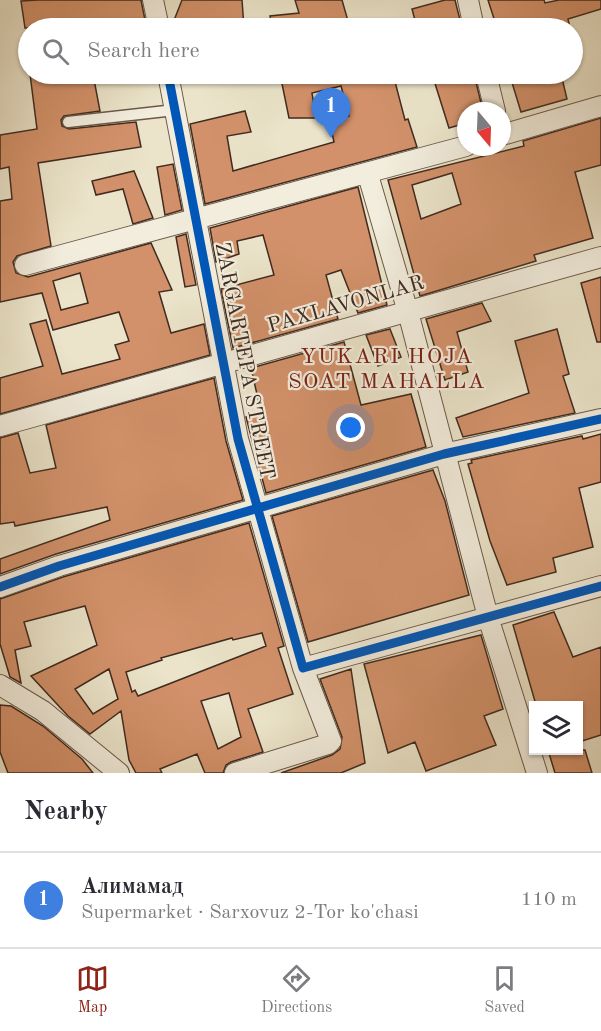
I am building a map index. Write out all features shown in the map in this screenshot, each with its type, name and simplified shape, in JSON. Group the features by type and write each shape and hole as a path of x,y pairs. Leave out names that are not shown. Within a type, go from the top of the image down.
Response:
{"street":[{"path":"153,0 157,18"},
{"path":"468,0 472,18"},
{"name":"ZARGARTEPA STREET","path":"170,84 238,439 303,668 332,741 235,773"},
{"path":"488,84 493,102"},
{"path":"511,132 601,106"},
{"path":"25,265 197,217 368,175 457,149"},
{"path":"368,175 408,312 488,617 537,773"},
{"name":"PAXLAVONLAR","path":"0,426 225,365 601,257"},
{"path":"0,587 59,566 444,454 601,419"},
{"path":"303,668 601,586"},
{"path":"0,685 43,711 116,771"}],"lane":[{"path":"68,122 175,110"}],"building":[{"path":"141,0 145,18 24,18 21,1"},
{"path":"182,0 242,0 243,18 175,18"},
{"path":"295,0 342,0 347,18 270,18 270,16 299,13"},
{"path":"445,0 455,0 460,18 414,18 412,9"},
{"path":"488,0 544,0 545,3 559,0 601,0 601,9 571,18 494,18"},
{"path":"31,84 95,84 100,111 64,116 61,120 62,126 69,129 136,122 141,147 38,163 51,246 17,256 13,262 16,273 28,277 151,243 172,290 159,292 171,333 204,324 210,355 0,414 0,378 43,366 30,324 46,320 62,374 120,359 115,345 129,341 119,312 53,330 42,293 0,302 0,201 12,199 9,167 0,169 0,135 37,129","holes":["80,273 88,303 61,310 53,281"]},
{"path":"282,84 396,84 405,120 408,119 417,147 205,204 190,124 245,111 251,132 227,136 233,171 334,142 330,123 349,116 341,86 312,93 316,118 289,118"},
{"path":"435,84 476,84 481,102 457,102 457,126 449,128"},
{"path":"512,84 563,84 567,99 521,112"},
{"path":"601,118 601,165 575,172 593,238 534,255 536,261 420,296 388,180 484,156 511,156 511,149 524,146 523,141","holes":["452,173 461,204 421,219 412,185"]},
{"path":"173,164 182,210 165,215 157,167"},
{"path":"134,171 153,218 133,224 123,189 96,195 92,181"},
{"path":"358,187 387,305 358,313 341,270 326,275 338,319 233,348 221,289 274,275 263,235 237,241 239,254 216,262 210,228"},
{"path":"186,234 196,285 185,287 176,237"},
{"path":"601,277 601,342 597,342 581,283"},
{"path":"482,303 491,321 457,332 468,372 445,380 426,319"},
{"path":"390,329 401,357 378,366 366,335"},
{"path":"557,329 569,374 563,376 575,413 463,437 456,418 529,393 515,341"},
{"path":"344,342 361,405 411,394 426,447 266,493 246,417 261,412 251,368"},
{"path":"214,378 226,441 243,500 56,554 0,574 0,559 110,520 107,507 15,526 14,522 0,524 0,438 18,433 30,473 56,468 46,425"},
{"path":"601,434 601,482 579,488 593,547 553,558 556,572 507,585 490,541 468,464 472,463 471,460"},
{"path":"433,470 445,501 469,595 308,642 272,516"},
{"path":"249,523 284,646 278,648 293,694 248,709 263,752 231,762 226,765 223,773 205,773 197,754 160,769 162,773 136,773 129,760 121,711 90,734 68,716 31,676 97,645 85,606 24,622 31,646 15,650 21,683 10,677 0,644 0,599 63,577","holes":["262,633 266,646 138,696 135,690 132,692 126,672 162,660 161,658 232,638 233,640","109,669 118,699 93,714 75,689","229,693 241,737 218,749 201,701"]},
{"path":"554,612 573,657 601,647 601,735 583,741 583,701 535,701 513,625"},
{"path":"481,635 503,709 484,716 496,745 426,771 415,742 388,753 364,664"},
{"path":"351,669 365,763 341,773 281,773 332,755 340,749 342,737 320,679"},
{"path":"0,705 11,706 43,726 82,759 93,773 8,773 0,752"},
{"path":"583,750 585,750 592,773 555,773 550,755 583,755"}],"cycle path":[{"path":"170,84 238,439 303,668 601,586"},
{"path":"0,587 59,566 444,454 601,419"}],"place":[{"name":"Алимамад","path":"331,138"}],"district":[{"name":"YUKARI HOJA SOAT MAHALLA","path":"387,370"}]}
